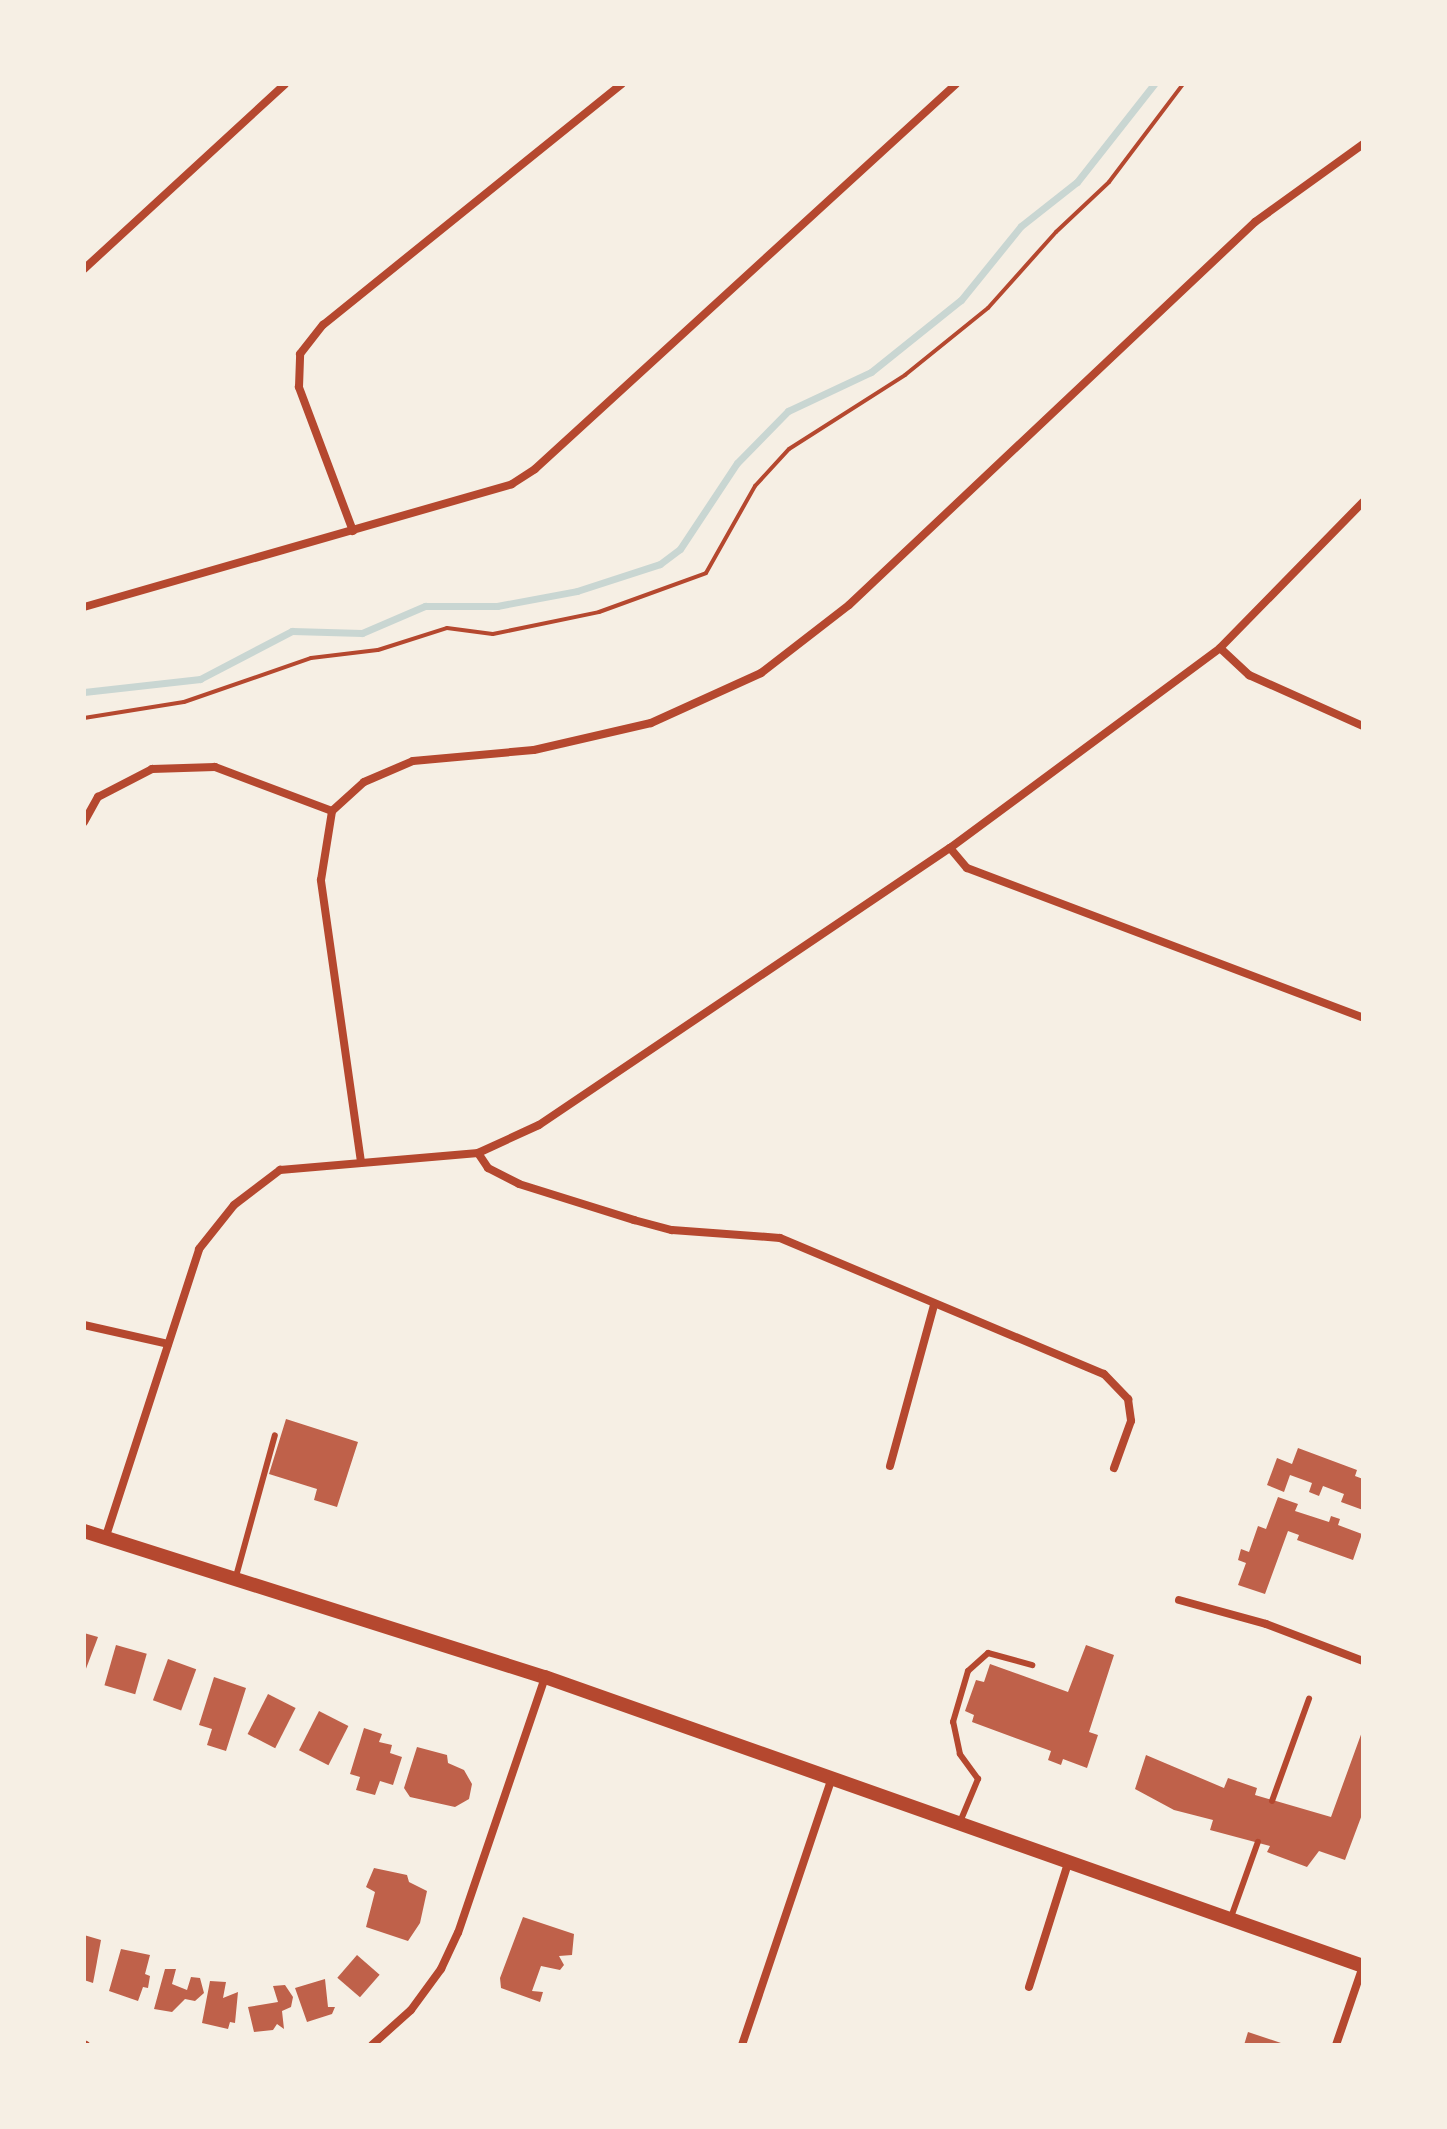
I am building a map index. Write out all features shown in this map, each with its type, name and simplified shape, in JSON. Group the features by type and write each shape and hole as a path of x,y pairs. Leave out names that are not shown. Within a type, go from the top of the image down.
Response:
{"street":[{"path":"84,269 285,84"},
{"path":"353,531 299,387 300,354 323,325 622,84"},
{"path":"84,607 512,484 535,469 956,84"},
{"path":"361,1162 321,880 332,811 364,782 413,761 534,750 651,723 761,673 849,605 1255,222 1363,144"},
{"path":"105,1539 199,1249 234,1205 280,1170 478,1153 539,1125 950,848 1220,648 1363,502"},
{"path":"1220,648 1249,675 1363,726"},
{"path":"84,822 98,797 152,769 215,767 332,811"},
{"path":"950,848 967,868 1363,1018"},
{"path":"478,1153 488,1168 519,1184 672,1230 780,1238 1104,1374 1128,1399 1131,1421 1114,1468"},
{"path":"890,1466 934,1305"},
{"path":"84,1325 168,1344"},
{"path":"84,1531 545,1677 1363,1966 1336,2045"},
{"path":"1179,1600 1266,1624 1363,1661"},
{"path":"372,2045 411,2010 458,1933 545,1677"},
{"path":"742,2045 831,1780"},
{"path":"1029,1987 1068,1863"}],"lane":[{"path":"235,1580 275,1435"},
{"path":"958,1825 978,1779 960,1754 953,1722 968,1671 988,1653 1032,1665"},
{"path":"1272,1801 1309,1699"},
{"path":"1230,1920 1258,1842"}],"path":[{"path":"84,718 184,702 311,658 378,650 447,628 493,634 599,612 706,573 755,486 781,458 905,375 988,308 1056,232 1109,182 1183,84"}],"building":[{"path":"286,1419 358,1442 337,1507 314,1500 317,1489 269,1474"},
{"path":"1298,1448 1357,1470 1355,1476 1363,1479 1363,1510 1341,1502 1344,1494 1323,1486 1319,1496 1309,1492 1312,1483 1290,1475 1284,1492 1267,1485 1277,1458 1292,1464"},
{"path":"1278,1497 1298,1504 1295,1511 1329,1522 1331,1516 1340,1519 1338,1525 1362,1534 1353,1560 1297,1540 1299,1535 1288,1531 1265,1594 1238,1585 1246,1563 1238,1560 1241,1549 1249,1552 1258,1526 1266,1529"},
{"path":"84,1633 98,1637 84,1674"},
{"path":"116,1645 147,1654 135,1694 104,1685"},
{"path":"1086,1645 1114,1655 1089,1732 1098,1735 1087,1768 1063,1759 1061,1765 1048,1760 1051,1751 972,1722 974,1715 965,1711 976,1680 984,1682 990,1664 1068,1692"},
{"path":"168,1659 196,1669 181,1711 153,1700"},
{"path":"214,1677 246,1688 226,1751 207,1745 212,1729 199,1725"},
{"path":"268,1694 296,1708 275,1748 248,1734"},
{"path":"319,1711 348,1726 328,1765 299,1750"},
{"path":"364,1728 382,1734 379,1742 392,1745 390,1753 402,1757 393,1785 380,1781 375,1795 356,1790 360,1777 350,1774"},
{"path":"1363,1729 1363,1812 1345,1860 1319,1851 1307,1867 1267,1852 1270,1846 1210,1830 1213,1820 1174,1810 1135,1789 1146,1755 1224,1788 1228,1778 1257,1788 1255,1795 1331,1817"},
{"path":"417,1747 447,1755 448,1763 464,1770 472,1784 469,1799 455,1807 410,1797 404,1788"},
{"path":"374,1868 407,1875 409,1882 427,1891 420,1923 408,1941 366,1927 375,1892 366,1887"},
{"path":"523,1917 574,1934 572,1955 559,1956 564,1965 560,1970 541,1966 532,1991 543,1992 540,2002 501,1988 500,1978"},
{"path":"84,1935 101,1940 93,1983 84,1980"},
{"path":"121,1949 150,1955 145,1974 150,1976 148,1988 143,1987 138,2001 109,1991"},
{"path":"357,1955 380,1975 360,1997 337,1978"},
{"path":"165,1969 176,1969 172,1984 187,1990 191,1977 200,1978 204,1993 195,2001 185,1999 172,2012 154,2009"},
{"path":"325,1979 328,2007 335,2007 332,2014 307,2022 295,1988"},
{"path":"210,1981 226,1982 223,1998 238,1992 235,2023 230,2022 228,2029 202,2023"},
{"path":"285,1985 293,1997 291,2007 282,2011 284,2029 277,2024 273,2030 254,2032 248,2007 278,2002 273,1986"},
{"path":"1248,2032 1281,2043 1281,2045 1244,2045"}],"waterway":[{"path":"84,692 200,679 292,631 362,633 425,606 497,606 577,591 660,564 680,549 737,463 788,411 871,372 961,300 1021,226 1077,182 1154,84"}]}
